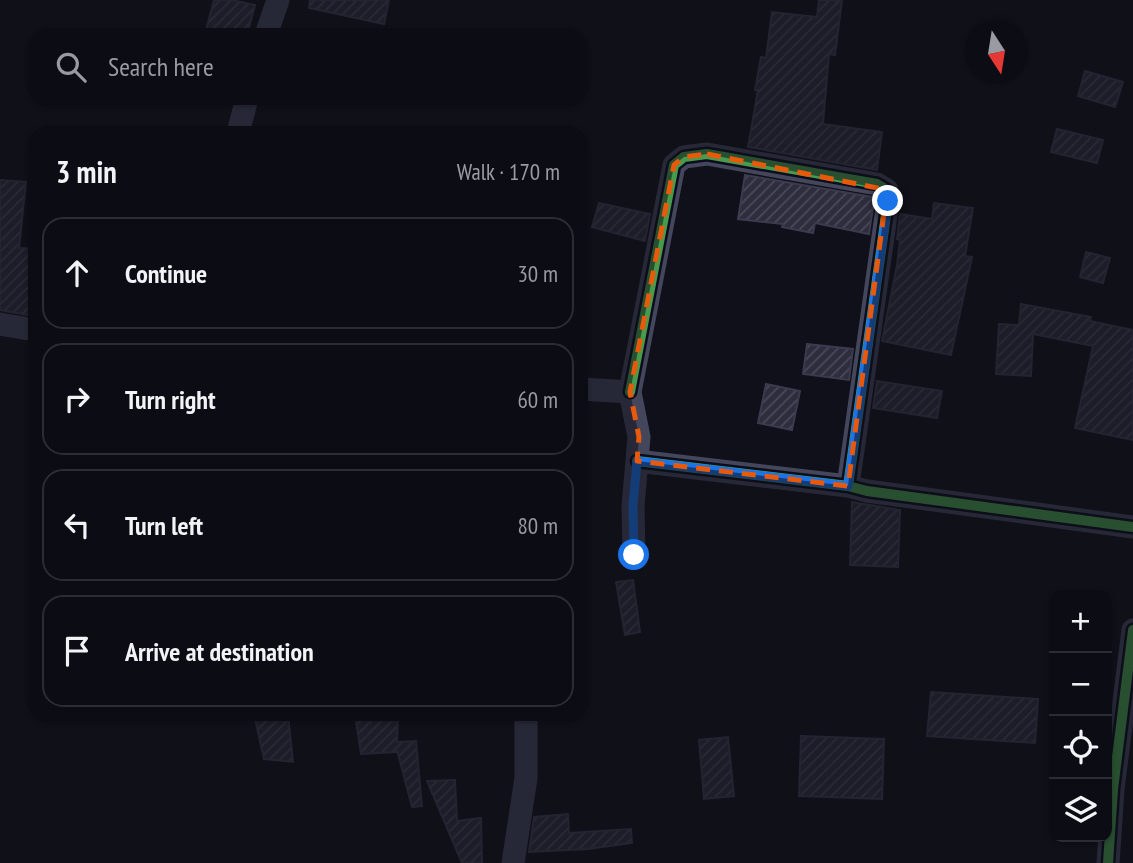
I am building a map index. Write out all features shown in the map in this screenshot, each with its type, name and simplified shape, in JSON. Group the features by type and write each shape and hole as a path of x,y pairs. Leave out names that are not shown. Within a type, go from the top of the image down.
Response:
{"street":[{"path":"269,28 278,0"},
{"path":"240,126 245,105"},
{"path":"634,555 633,506 639,437 630,392 674,165 684,156 707,154 877,184 887,190 888,201 848,486"},
{"path":"0,324 28,329"},
{"path":"588,389 630,392"},
{"path":"637,461 848,486 867,491 1133,527"},
{"path":"1108,863 1113,789 1133,630"},
{"path":"513,863 526,778 526,721"}],"highlighted area":[{"path":"707,154 887,190 848,486 637,461 639,437 630,392 674,165 684,157"}],"building":[{"path":"214,0 232,0 255,5 249,28 207,28"},
{"path":"310,0 389,0 384,24 309,8"},
{"path":"819,0 842,0 835,55 829,54 823,124 882,132 877,170 748,147 758,90 755,90 761,57 766,58 772,12 817,17"},
{"path":"1085,71 1123,82 1115,107 1078,96"},
{"path":"1057,129 1103,140 1097,163 1051,152"},
{"path":"745,175 872,197 874,201 869,234 815,223 813,233 782,227 783,224 738,219"},
{"path":"0,180 26,182 19,248 28,249 28,315 0,310"},
{"path":"599,203 650,214 645,241 592,227"},
{"path":"934,203 973,208 965,256 972,257 951,355 882,341 897,265 900,214 932,219"},
{"path":"1086,252 1110,258 1103,283 1080,277"},
{"path":"1021,304 1091,317 1090,321 1133,330 1133,440 1075,428 1093,346 1033,334 1031,376 996,374 999,324 1019,325"},
{"path":"807,344 853,349 849,380 803,374"},
{"path":"877,381 942,391 937,418 873,408"},
{"path":"766,384 800,391 792,430 758,423"},
{"path":"852,502 900,510 898,567 850,565"},
{"path":"633,580 640,632 625,635 616,582"},
{"path":"931,692 1038,699 1035,743 927,736"},
{"path":"256,721 289,721 293,762 264,759"},
{"path":"356,721 398,721 397,742 416,741 422,806 412,807 397,750 361,754"},
{"path":"801,736 884,739 882,799 799,796"},
{"path":"728,737 734,796 704,799 699,740"},
{"path":"455,780 457,821 481,818 482,863 462,863 427,781"},
{"path":"568,814 569,833 631,829 632,843 588,849 529,852 534,817"}],"cycle path":[{"path":"630,392 674,165 684,157 707,154 877,184 887,190 888,201 848,486"},
{"path":"637,461 848,486 867,491 1133,527"},
{"path":"1108,863 1113,789 1133,630"}],"route":[{"path":"634,555 633,506 637,461 848,486 888,201"}]}
